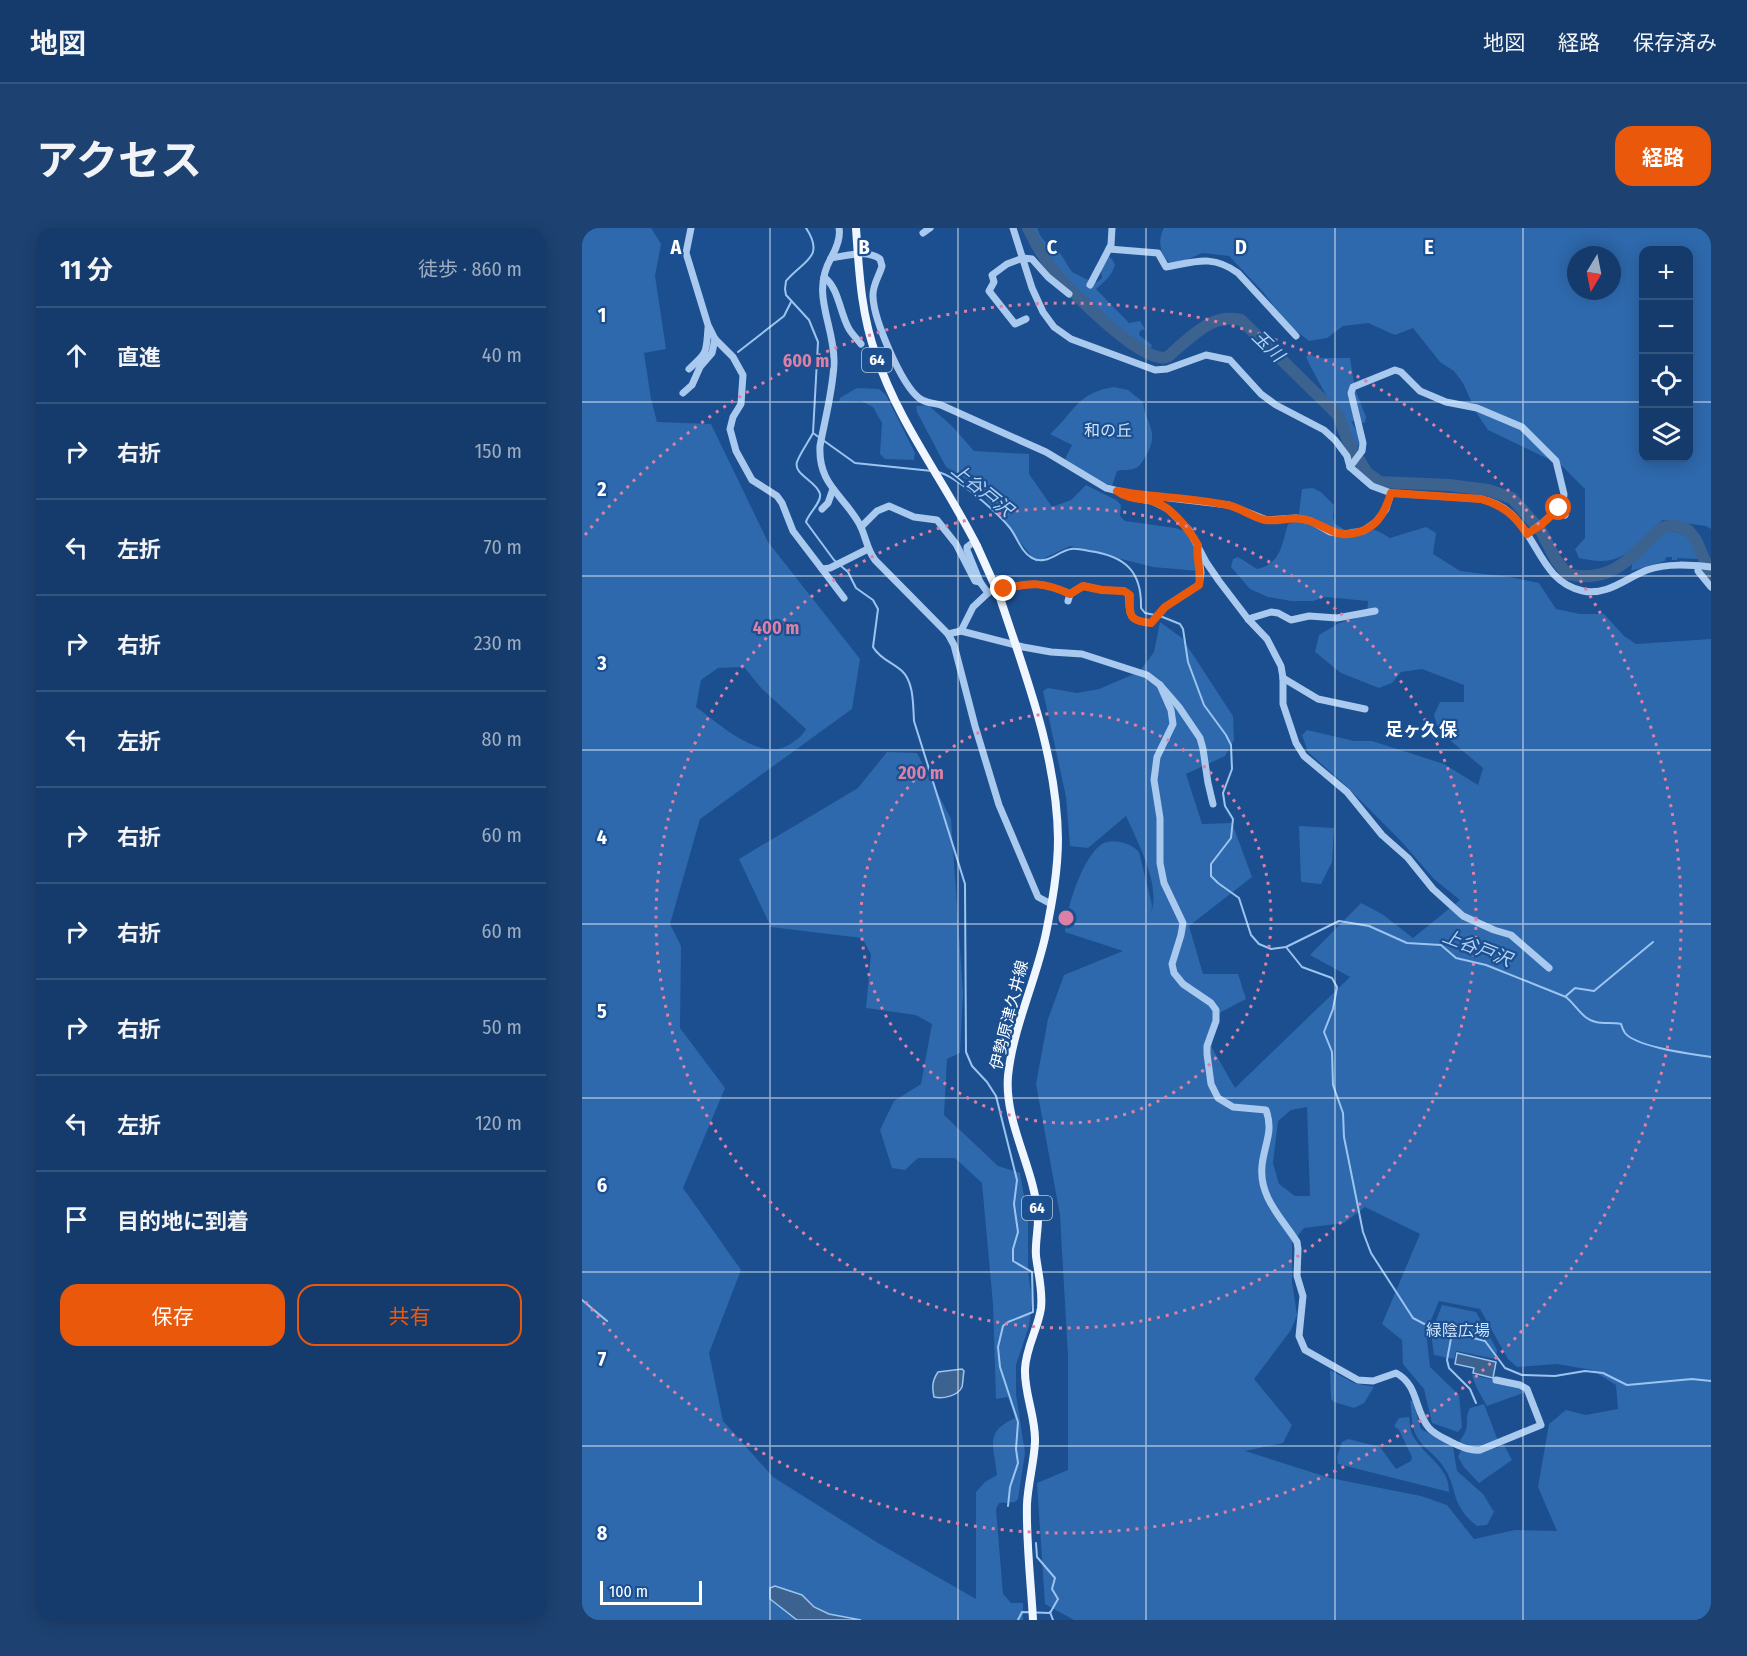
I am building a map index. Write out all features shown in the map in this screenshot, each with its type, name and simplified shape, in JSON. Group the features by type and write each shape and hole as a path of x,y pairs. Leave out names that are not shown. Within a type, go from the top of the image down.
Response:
{"main road":[{"name":"64","path":"856,228 862,298 875,353 890,391 975,541 1001,592"},
{"name":"伊勢原津久井線","path":"1001,592 1044,737 1053,777 1058,840 1045,936 1008,1075 1010,1107 1035,1190 1038,1218 1036,1252 1042,1299 1037,1325 1028,1348 1024,1372 1033,1414 1035,1441 1027,1517 1034,1620"}],"street":[{"path":"691,228 686,253 708,326 715,339 733,357 743,375 741,404 733,417 730,429 739,458 752,480 777,496 793,531 844,598"},
{"path":"839,228 836,249 826,268 822,297 834,351 834,366 819,460 822,472 851,510 875,560 948,634 954,645 999,805 1038,897 1051,904"},
{"path":"1013,228 1032,288 1043,312 1054,327 1071,339 1155,370 1167,369 1206,355 1230,360 1261,394 1276,405 1324,430 1335,440 1351,464 1372,486 1391,493 1481,499 1508,510 1519,522 1551,573 1562,583 1582,591 1601,592 1647,570 1659,567 1711,567"},
{"path":"1090,285 1109,249 1112,228"},
{"path":"1109,249 1158,253 1166,267 1207,260 1228,266 1238,273 1296,336"},
{"path":"831,258 858,254 873,255 881,261 881,270 873,286 874,305 882,334 894,360 912,392 918,398 941,405 1046,452 1098,484 1117,491 1229,505 1267,520 1296,518 1311,521 1330,532 1346,534 1363,531 1377,522 1386,509 1391,493"},
{"path":"1026,319 1015,324 989,291 994,282 993,276 1007,264 1023,258 1032,259 1047,277 1069,294"},
{"path":"824,277 829,281 848,327 861,344"},
{"path":"688,369 707,350 708,326"},
{"path":"683,393 692,385 700,367 712,353 715,339"},
{"path":"1351,464 1362,452 1363,443 1351,393 1353,387 1392,370 1399,370 1420,391 1446,402 1477,408 1522,427 1556,461 1564,494 1563,503 1527,534"},
{"path":"822,509 828,503 833,489"},
{"path":"1117,491 1126,497 1152,501 1168,509 1189,530 1206,562 1248,619 1267,639 1283,678 1283,704 1296,743 1304,756 1347,792 1382,835 1408,858 1433,889 1463,916 1511,935 1549,968"},
{"path":"861,527 877,511 889,506 914,518 937,520 956,544 975,581 980,582"},
{"path":"1559,508 1565,515"},
{"path":"961,631 973,608 988,592 980,582 967,550 967,547 975,541"},
{"path":"1001,592 1030,583 1057,588 1069,598 1083,586 1124,591 1130,595 1129,608 1133,619 1137,622 1151,623 1165,607 1199,585 1202,573 1198,545"},
{"path":"822,569 830,568 868,549"},
{"path":"1699,566 1698,571 1711,587"},
{"path":"1248,619 1271,612 1292,620 1319,615 1337,618 1375,611"},
{"path":"948,634 961,631 1051,652 1073,652 1147,675 1160,685 1179,706 1200,738 1213,804"},
{"path":"1283,678 1318,699 1365,709"},
{"path":"1160,685 1171,710 1173,724 1157,758 1154,780 1160,818 1160,862 1164,883 1183,923 1172,964 1174,973 1183,984 1211,1003 1216,1010 1216,1021 1207,1046 1207,1054 1211,1084 1218,1098 1233,1107 1266,1110 1270,1122 1262,1164 1262,1182 1270,1206 1292,1235 1298,1249 1297,1276 1303,1296 1299,1336 1305,1350 1358,1380 1373,1381 1396,1372 1403,1376 1414,1391 1427,1426 1456,1444 1474,1450 1480,1450 1541,1425 1527,1389 1520,1385 1496,1380"}],"green space":[{"path":"582,228 651,228 661,244 655,276 666,349 644,353 657,422 711,424 768,542 860,659 852,709 700,819 670,924 681,946 680,1028 725,1088 683,1188 741,1270 709,1353 723,1421 773,1477 878,1543 976,1599 976,1492 985,1482 997,1475 993,1441 999,1429 1015,1418 1008,1397 996,1399 993,1304 982,1183 955,1158 918,1158 905,1170 892,1168 880,1130 894,1101 921,1084 932,1024 916,1015 866,1008 871,954 862,938 771,927 739,859 858,788 887,752 917,753 951,819 963,993 960,1053 947,1059 944,1115 998,1166 1020,1173 1028,1219 1028,1271 1032,1301 1029,1326 1016,1365 1016,1394 1025,1453 1018,1499 1015,1502 999,1503 996,1509 1003,1594 1011,1603 1023,1603 1023,1620 582,1620","holes":["744,667 762,689 806,729 792,743 780,748 768,749 755,746 729,732 696,707 701,680 718,668"]},
{"path":"1031,228 1037,228 1041,237 1051,248 1060,253 1072,272 1086,279 1097,282 1102,278 1101,271 1108,256 1112,259 1115,265 1112,273 1096,289 1129,323 1140,321 1145,329 1140,331 1139,335 1152,345 1150,350 1116,329 1083,295 1074,296 1054,274 1050,256"},
{"path":"1164,228 1711,228 1711,529 1706,526 1663,520 1635,547 1618,558 1595,561 1579,558 1575,549 1585,538 1585,489 1561,465 1488,430 1476,412 1463,383 1454,371 1440,362 1413,328 1395,335 1368,323 1343,326 1327,338 1309,341 1289,325 1263,292 1229,256 1202,253 1171,264 1164,256 1161,238"},
{"path":"1309,354 1318,358 1350,358 1355,389 1366,417 1365,423 1351,421 1360,437 1361,443 1356,447 1351,444 1311,368 1306,357"},
{"name":"和の丘","path":"1114,387 1128,390 1143,402 1152,441 1140,465 1134,469 1117,471 1112,486 1092,478 1064,461 1072,445 1050,434 1077,404 1091,394"},
{"path":"857,388 879,389 886,395 915,453 914,460 885,459 880,454 882,423 873,407 861,401 839,402 840,398"},
{"path":"928,405 952,426 974,451 1029,454 1029,474 1052,507 1071,500 1086,485 1116,500 1121,505 1120,516 1125,521 1175,528 1197,535 1207,559 1198,571 1153,567 1070,546 1036,562 974,484 946,467 917,412 916,406"},
{"path":"1313,488 1321,492 1334,505 1335,524 1345,530 1368,528 1390,538 1426,527 1436,533 1433,554 1460,571 1539,583 1556,609 1580,614 1604,614 1624,636 1636,644 1711,639 1711,1620 1074,1620 1045,1604 1037,1483 1068,1470 1068,1356 1060,1215 1036,1084 1048,1019 1064,975 1123,951 1065,932 1076,884 1088,860 1104,843 1113,841 1131,845 1139,852 1152,905 1151,913 1153,902 1153,890 1147,864 1126,816 1088,848 1070,846 1066,797 1043,691 1048,688 1077,693 1099,689 1139,672 1154,652 1160,622 1182,638 1233,716 1234,740 1225,756 1186,774 1202,824 1232,823 1252,877 1189,926 1203,974 1238,974 1246,999 1221,1012 1212,1022 1212,1048 1235,1088 1350,977 1310,955 1361,903 1382,914 1413,938 1460,900 1434,879 1401,841 1308,752 1302,735 1307,730 1354,741 1372,741 1444,764 1478,785 1483,768 1439,731 1434,715 1440,702 1464,702 1464,685 1422,669 1401,672 1392,683 1379,688 1341,673 1315,652 1319,635 1339,623 1367,615 1368,601 1325,597 1313,601 1291,601 1268,597 1250,589 1231,567 1233,559 1238,557 1257,569 1271,563 1276,558 1288,524 1298,521 1302,489","holes":["1307,1107 1310,1196 1295,1196 1279,1184 1273,1163 1278,1121 1291,1110","1365,1207 1420,1234 1382,1324 1402,1340 1403,1364 1424,1389 1432,1423 1458,1432 1462,1427 1459,1395 1430,1367 1426,1332 1439,1301 1480,1309 1508,1359 1517,1367 1557,1364 1592,1370 1616,1385 1618,1409 1586,1415 1566,1410 1549,1424 1538,1487 1557,1531 1515,1530 1474,1539 1447,1505 1421,1496 1330,1478 1245,1451 1283,1443 1292,1425 1254,1379 1291,1330 1297,1315 1292,1282 1292,1243 1304,1228 1344,1223"]},
{"path":"1665,530 1691,536 1699,559 1677,558 1677,560 1672,560 1672,557 1666,557 1665,561 1631,571 1633,561"},
{"path":"1299,826 1334,828 1332,862 1321,884 1301,882"},
{"name":"緑陰広場","path":"1442,1305 1476,1312 1497,1350 1496,1359 1456,1351 1454,1359 1434,1355 1431,1334"},
{"path":"1330,1370 1354,1383 1374,1387 1364,1403 1354,1408 1334,1402 1331,1399"},
{"path":"1472,1375 1517,1385 1526,1392 1487,1406"},
{"path":"1410,1401 1413,1401 1421,1429 1453,1447 1457,1471 1483,1494 1494,1512 1487,1525 1477,1526 1462,1511 1448,1474 1415,1433"},
{"path":"1484,1404 1498,1441 1480,1448 1461,1444 1460,1440 1466,1431 1470,1408"},
{"path":"1409,1417 1413,1436 1441,1469 1448,1483 1449,1492 1338,1464 1337,1457 1342,1442 1348,1439 1380,1447 1396,1469 1411,1461 1412,1457 1399,1430 1394,1426 1399,1418"},
{"path":"1504,1445 1512,1460 1479,1483 1458,1457 1461,1450 1483,1451"}],"shaded area":[{"path":"1457,1353 1496,1362 1493,1378 1473,1373 1474,1368 1455,1364"},
{"path":"962,1369 964,1371 962,1387 957,1393 942,1398 934,1397 933,1384 938,1372"},
{"path":"775,1586 802,1595 814,1607 829,1614 861,1620 797,1620 770,1599 770,1588"}],"waterway":[{"name":"上谷戸沢","path":"806,228 812,238 813,253 786,281 785,289 786,295 809,320 818,342 813,433 855,463 932,471"},
{"name":"玉川","path":"1028,228 1050,266 1062,281 1125,339 1156,357 1167,357 1209,324 1224,319 1241,320 1338,415 1348,441 1367,473 1380,482 1449,485 1488,490 1512,498 1541,531 1556,560 1567,574 1593,576 1614,569 1633,556 1659,530 1672,526 1688,530 1696,540 1711,575"},
{"path":"738,352 784,316 791,302"},
{"path":"813,433 797,462 798,471 815,485 820,494 819,501 806,522 834,560 848,572 856,588 873,600 878,609 873,647 902,671 909,681 914,721 965,884 966,1052 972,1066 996,1096 1017,1180 1014,1204 1018,1232 1013,1249 1013,1261 1032,1272 1033,1312 1003,1326 998,1347 1000,1367 1018,1422 1016,1449 1018,1463 1010,1487 1008,1506"},
{"name":"上谷戸沢","path":"938,472 965,487 996,513 1032,558 1042,560 1066,550 1075,549 1102,553 1122,562 1135,575 1141,595 1141,608 1145,613 1155,615"},
{"name":"上谷戸沢","path":"1160,616 1180,624 1183,629 1188,662 1204,705 1231,745 1232,769 1223,793 1225,806 1233,819 1231,838 1211,864 1211,876 1239,898 1251,935 1259,944 1271,949 1286,947 1339,921 1369,926 1407,943 1441,945 1456,958 1486,965 1566,997 1591,1021 1621,1024 1625,1033 1640,1042 1711,1057"},
{"path":"1566,996 1575,988 1594,991 1653,942"},
{"path":"1286,947 1302,967 1332,978 1337,987 1333,1009 1324,1032 1332,1052 1333,1085 1343,1113 1344,1137 1363,1232 1371,1253 1413,1318 1430,1327 1485,1341 1505,1368 1522,1375 1555,1376 1585,1371 1603,1373 1627,1385 1692,1379 1711,1381"},
{"path":"582,1300 607,1321"},
{"path":"1452,1333 1447,1360 1449,1368 1470,1389 1476,1403"},
{"path":"1018,1620 1022,1612 1050,1613 1058,1599 1052,1589 1055,1578 1037,1557 1036,1543"},
{"path":"1050,1612 1053,1620"}],"district":[{"name":"足ヶ久保","path":"1421,730"}],"route":[{"path":"1004,589 1030,583 1057,588 1070,594 1080,586 1124,591 1130,595 1129,608 1133,619 1137,622 1151,623 1165,607 1199,585 1202,573 1198,545 1189,530 1168,509 1152,501 1126,497 1117,491 1229,505 1260,519 1296,518 1311,521 1330,532 1346,534 1363,531 1377,522 1386,509 1391,493 1481,499 1491,502 1508,510 1527,534 1541,525 1559,508"}]}
